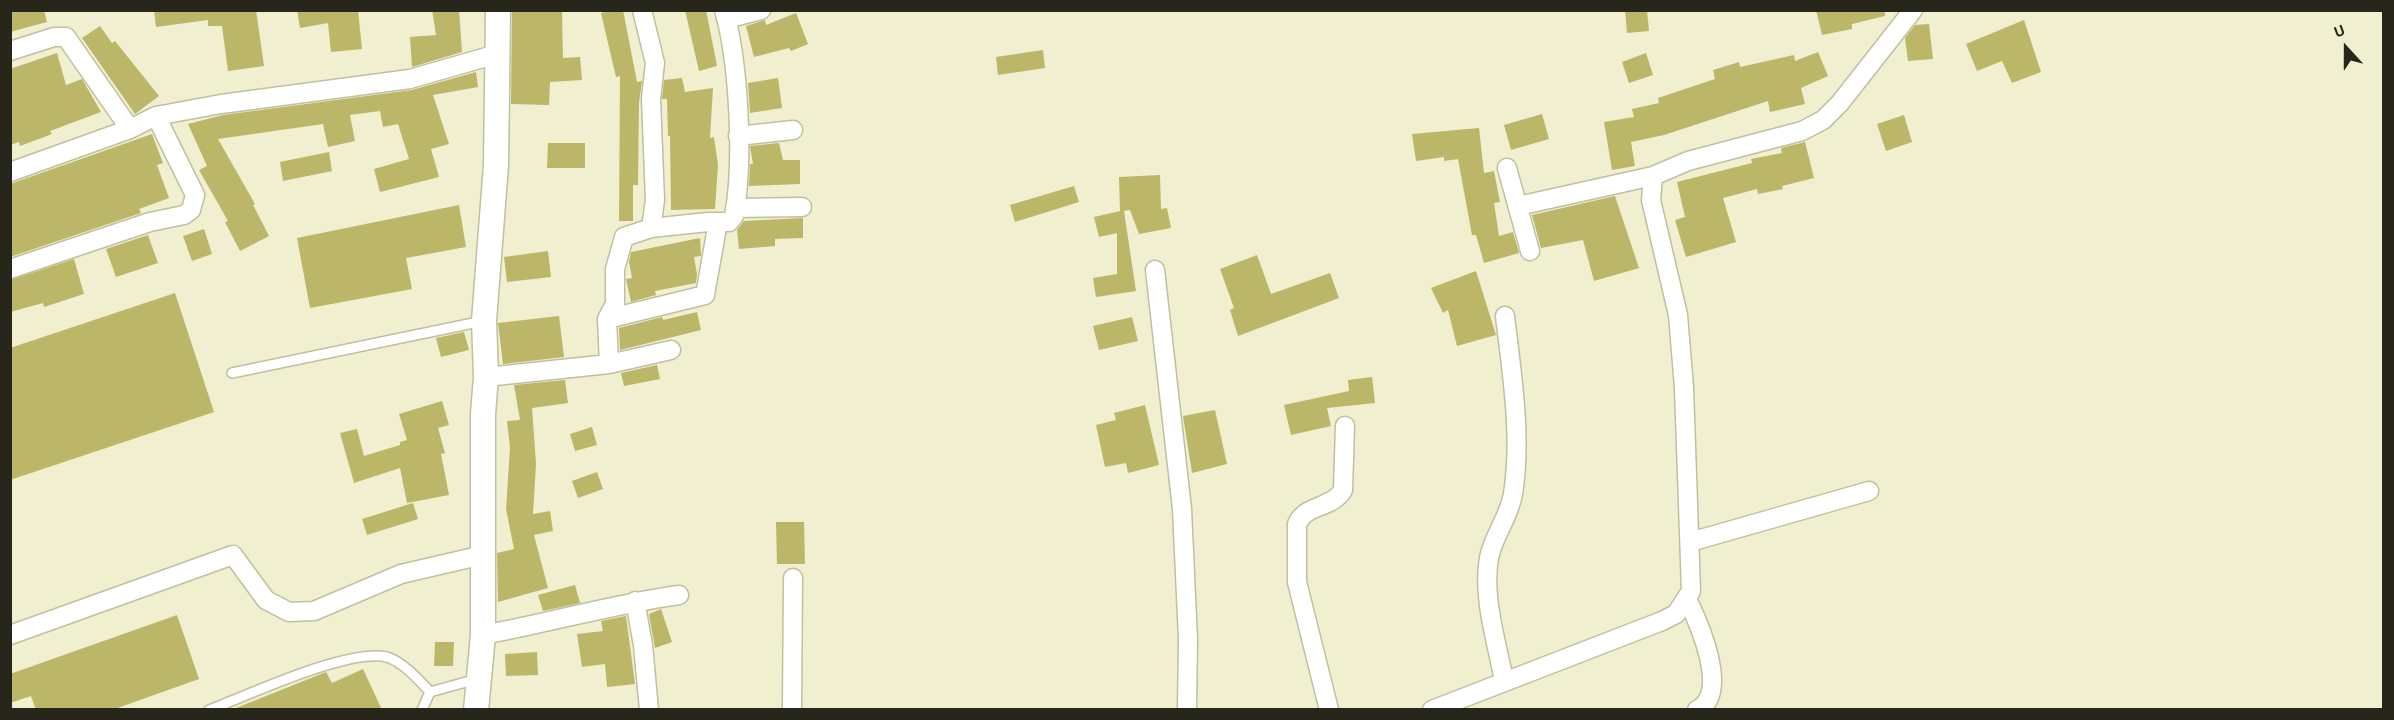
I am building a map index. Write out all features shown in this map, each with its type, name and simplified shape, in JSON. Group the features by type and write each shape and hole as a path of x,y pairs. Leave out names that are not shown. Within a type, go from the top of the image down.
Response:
{"street":[{"path":"476,710 483,635 483,414 486,377 484,321 496,165 498,10"},
{"path":"642,10 655,63 651,99 655,200 651,228"},
{"path":"609,364 607,319 615,304 615,269 624,237 651,228 729,222 735,208 738,136 735,66 725,15 761,10"},
{"path":"1518,206 1653,176 1688,161 1802,131 1823,120 1840,103 1913,10"},
{"path":"10,51 54,37 66,38 130,129"},
{"path":"10,172 130,129 156,116 193,108 410,79 497,54"},
{"path":"10,269 191,210 195,199 193,191 156,116"},
{"path":"738,136 793,130"},
{"path":"1507,168 1530,251"},
{"path":"1432,710 1662,621 1676,614 1691,591 1684,388 1678,315 1651,200 1653,176"},
{"path":"735,208 802,207"},
{"path":"607,319 705,295 718,222"},
{"path":"1155,270 1182,509 1188,639 1186,710"},
{"path":"1504,681 1489,602 1487,575 1489,556 1506,522 1513,496 1516,452 1505,316"},
{"path":"486,377 609,364 671,350"},
{"path":"1329,710 1297,582 1297,524 1300,516 1338,498 1343,490 1345,426"},
{"path":"1690,542 1869,490"},
{"path":"10,635 233,555 266,600 289,612 314,611 401,574 483,555"},
{"path":"792,710 790,657 793,578"},
{"path":"483,635 545,624 635,601 679,595"},
{"path":"1687,599 1702,628 1712,680 1710,696 1697,710"},
{"path":"635,601 643,645 649,710"}],"lane":[{"path":"232,373 484,321"},
{"path":"209,710 362,655 388,658 416,678 430,692"},
{"path":"430,692 480,678"},
{"path":"422,710 430,692"}],"building":[{"path":"10,10 44,10 47,22 10,32"},
{"path":"154,10 256,10 264,66 228,71 222,26 208,26 208,20 156,27"},
{"path":"297,10 358,10 362,49 331,52 328,23 300,28"},
{"path":"432,10 459,10 462,52 412,67 410,37 436,35"},
{"path":"512,10 562,10 563,58 580,57 582,80 550,82 549,105 511,104"},
{"path":"623,10 637,82 642,81 639,103 638,185 633,185 633,221 619,221 620,76 616,77 601,13"},
{"path":"685,10 706,10 717,66 699,71"},
{"path":"1625,10 1647,10 1649,31 1627,33"},
{"path":"1816,10 1885,10 1885,16 1852,24 1852,29 1822,35"},
{"path":"796,13 808,44 791,51 789,48 754,57 746,26 765,20 766,25"},
{"path":"2024,20 2041,72 2012,83 2002,61 1977,71 1966,44"},
{"path":"1929,24 1933,59 1908,61 1905,38 1915,25"},
{"path":"100,26 112,43 115,41 159,96 135,114 82,38"},
{"path":"1043,50 1045,68 998,75 996,57"},
{"path":"1818,52 1828,76 1801,88 1805,104 1770,112 1768,101 1664,135 1631,142 1635,166 1612,170 1604,122 1634,117 1632,109 1659,103 1658,98 1715,79 1713,70 1739,62 1740,67 1794,55 1795,61"},
{"path":"57,53 66,85 82,79 101,112 50,131 52,134 20,146 19,142 10,145 10,69"},
{"path":"1646,53 1653,75 1629,83 1622,62"},
{"path":"476,72 478,87 433,95 449,144 431,149 439,177 380,192 374,169 409,159 398,124 383,127 380,111 350,115 355,141 328,147 323,124 218,139 255,204 253,205 269,236 240,251 225,222 228,221 199,170 207,166 188,124 223,115 412,90"},
{"path":"682,78 685,92 713,88 710,138 714,137 718,165 715,209 671,210 667,99 662,99 664,80"},
{"path":"778,78 782,108 750,113 748,83"},
{"path":"1542,114 1549,139 1511,150 1504,125"},
{"path":"1904,115 1912,142 1886,151 1877,124"},
{"path":"1479,128 1484,173 1494,171 1500,202 1494,203 1499,236 1513,232 1519,253 1484,263 1476,235 1472,235 1458,159 1444,161 1444,157 1416,161 1412,134"},
{"path":"152,134 163,163 157,165 169,198 139,209 141,213 10,257 10,184"},
{"path":"1805,142 1814,178 1782,186 1783,189 1758,194 1757,189 1723,198 1736,242 1686,257 1675,220 1685,217 1677,182 1752,163 1751,159 1782,153 1781,148"},
{"path":"548,143 585,143 585,168 547,168"},
{"path":"779,143 783,160 800,160 800,184 749,186 750,164 753,164 750,146"},
{"path":"329,152 332,171 283,181 280,162"},
{"path":"1160,175 1161,209 1167,208 1171,228 1139,234 1130,210 1124,211 1136,291 1096,297 1093,278 1117,274 1117,233 1099,237 1094,217 1120,211 1119,177"},
{"path":"1074,186 1079,202 1015,222 1010,205"},
{"path":"1615,196 1639,268 1594,281 1583,240 1541,248 1532,215"},
{"path":"459,205 466,247 406,258 412,289 310,308 297,238"},
{"path":"803,218 803,238 775,239 775,246 739,249 737,230 744,221"},
{"path":"204,229 212,254 192,261 183,236"},
{"path":"148,235 158,263 116,277 106,249"},
{"path":"700,238 701,256 694,257 696,283 655,291 656,295 631,302 626,279 632,278 629,262 631,252"},
{"path":"548,251 551,277 507,282 504,257"},
{"path":"1257,255 1271,294 1330,273 1339,298 1238,336 1230,310 1234,308 1220,269"},
{"path":"74,259 84,294 44,307 43,303 10,312 10,280"},
{"path":"1476,271 1496,335 1457,346 1448,310 1443,313 1431,288"},
{"path":"175,293 214,412 10,480 10,348"},
{"path":"697,312 701,330 620,350 619,328 662,317 663,320"},
{"path":"559,316 564,357 503,364 498,323"},
{"path":"1132,317 1138,341 1099,350 1093,326"},
{"path":"464,332 469,350 441,357 436,338"},
{"path":"657,365 660,379 624,386 621,373"},
{"path":"1372,377 1375,403 1327,408 1331,426 1291,435 1284,405 1349,391 1348,380"},
{"path":"565,380 568,403 532,408 536,464 533,514 550,511 553,531 534,535 548,588 498,602 497,553 514,549 506,509 510,448 507,421 520,420 514,385"},
{"path":"442,401 449,425 438,428 445,453 441,454 449,495 407,503 400,468 354,483 340,433 357,429 364,456 400,445 400,442 407,440 399,414"},
{"path":"1145,405 1159,465 1128,473 1126,463 1105,467 1096,425 1116,420 1114,413"},
{"path":"1215,410 1227,464 1192,473 1183,416"},
{"path":"592,427 597,445 575,451 570,434"},
{"path":"597,472 603,489 578,498 572,481"},
{"path":"413,503 418,519 367,535 362,519"},
{"path":"776,522 804,522 805,564 777,564"},
{"path":"575,585 580,603 543,611 538,595"},
{"path":"661,609 672,642 655,648 649,614"},
{"path":"177,615 199,679 112,710 36,710 31,696 10,703 10,674"},
{"path":"626,616 635,684 607,687 605,664 582,667 577,634 603,631 601,621"},
{"path":"435,642 454,642 453,666 434,666"},
{"path":"537,652 538,675 506,676 505,654"},
{"path":"363,669 382,710 231,710 326,672 332,683"}]}
